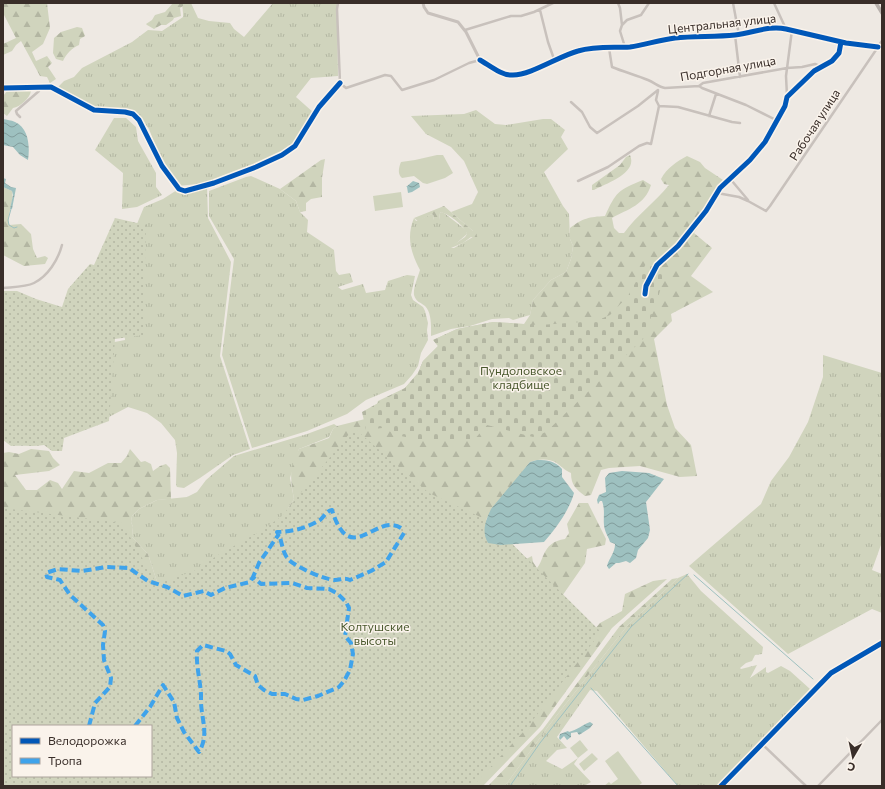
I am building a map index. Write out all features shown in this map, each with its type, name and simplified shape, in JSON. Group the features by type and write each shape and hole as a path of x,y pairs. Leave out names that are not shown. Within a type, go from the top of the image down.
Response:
{"main road":[{"path":"876,3 882,13"}],"street":[{"path":"3,88 40,87 54,89 94,110 133,114 140,120 162,166 179,189 185,191 214,183 256,167 270,161 295,146 319,107 340,82 338,3"},
{"path":"340,82 346,88 385,75 391,76 402,90 434,80 469,63 480,60 465,30 458,22 428,13 425,10 423,3"},
{"path":"465,30 511,16 521,16 540,10 553,3"},
{"path":"618,3 622,25 620,32 624,47"},
{"path":"622,25 627,20 641,15 649,3"},
{"path":"733,3 740,77"},
{"path":"774,3 786,29"},
{"path":"540,10 554,59"},
{"name":"Центральная улица","path":"480,60 505,74 512,76 528,72 554,59 591,48 624,47 676,38 737,35 765,29 786,29 841,42 878,47"},
{"path":"645,294 646,286 657,265 686,237 717,193 765,142 785,106 787,96 787,68 792,30"},
{"path":"878,47 882,41"},
{"path":"787,96 814,71 832,61 839,53 841,42"},
{"name":"Рабочая улица","path":"748,201 766,211 796,170 878,47"},
{"name":"Подгорная улица","path":"609,48 612,67 654,82 659,89 699,86 703,83 787,68 802,68 815,64 822,67"},
{"path":"699,86 746,105 776,120"},
{"path":"20,117 16,111 40,91 40,87"},
{"path":"571,102 582,112 590,127 598,133 638,106 659,89"},
{"path":"578,181 608,167 639,146 647,143 651,144 659,106 656,100 659,89"},
{"path":"709,116 716,94"},
{"path":"659,106 678,107 740,123"},
{"path":"729,179 748,201"},
{"path":"717,193 739,197 748,201"},
{"path":"3,288 33,283 39,280 47,273 58,258 62,246"},
{"path":"721,786 831,673 882,642"},
{"path":"818,786 882,720"},
{"path":"762,744 806,786"}],"green space":[{"path":"3,3 47,3 50,28 43,44 32,52 36,61 47,56 52,63 48,67 56,79 50,83 47,77 40,76 21,41 12,51 3,55 3,44 16,38 3,15"},
{"path":"173,3 183,3 183,6 180,8 181,16 174,18 166,25 161,25 154,29 146,24 152,20 155,15 165,12"},
{"path":"182,3 191,3 198,18 209,21 230,23 234,29 244,37 273,3 337,3 338,76 311,78 296,97 314,113 294,144 269,160 207,183 178,186 159,155 149,129 138,114 126,108 94,108 58,87 64,81 74,77 82,68 132,42 148,30 162,31 183,17"},
{"path":"77,27 82,28 85,36 80,39 79,45 66,56 63,61 56,59 53,53 54,38 61,32"},
{"path":"28,89 31,91 24,102 13,108 7,116 3,113 3,96 8,90"},
{"path":"476,110 495,124 506,125 551,119 565,130 561,137 568,149 544,172 569,214 570,239 573,246 571,259 566,272 551,280 533,300 530,315 513,320 509,318 492,319 470,326 451,329 431,336 431,320 429,312 425,306 417,301 414,295 420,270 412,251 410,238 414,218 416,221 432,214 434,216 433,220 439,220 440,213 444,213 466,230 467,234 451,248 454,248 473,237 473,231 451,212 472,204 478,192 464,161 451,147 426,134 411,116 464,114"},
{"path":"114,118 126,118 136,127 138,141 156,173 156,187 162,195 137,207 122,209 123,173 95,150"},
{"path":"443,155 453,173 445,178 427,184 423,183 414,176 402,178 399,175 401,162"},
{"path":"630,155 630,167 626,172 613,181 592,190 592,185 620,165 626,157"},
{"name":"Колтушские высоты","path":"687,156 700,162 705,168 723,180 706,209 705,217 694,233 712,248 691,276 713,292 671,314 672,321 654,339 667,405 675,428 691,445 697,476 680,477 640,466 609,468 601,470 591,495 585,496 575,486 572,481 571,473 558,464 548,460 533,461 530,462 487,518 476,542 524,560 532,556 533,562 537,568 549,546 554,542 565,539 569,533 567,524 579,503 588,503 606,539 605,545 587,549 585,563 553,609 584,642 600,623 622,611 625,594 653,581 667,579 612,628 540,727 483,786 71,786 152,777 152,725 149,725 3,660 3,453 9,452 19,454 31,449 49,451 60,465 49,471 15,475 26,490 37,490 50,480 58,483 62,489 74,471 89,473 108,463 121,463 127,456 130,449 141,462 145,461 151,464 153,471 166,464 170,468 171,499 157,500 139,509 132,516 132,537 148,554 159,588 200,572 279,523 294,499 291,474 293,462 299,449 329,438 333,429 337,426 373,417 378,401 405,388 418,373 423,361 438,346 433,340 457,329 493,322 524,324 530,315 533,300 551,280 566,272 571,259 573,246 570,239 570,228 586,219 605,216 615,197 623,189 643,180 651,185 645,197 635,206 612,218 614,228 619,233 624,233 669,185 664,184 661,179 669,168"},
{"path":"325,159 322,178 322,197 311,199 306,203 306,211 300,212 296,201 280,189 321,160"},
{"path":"251,176 280,189 296,201 300,212 308,220 307,232 334,250 336,271 339,275 350,273 353,282 338,287 342,290 363,284 366,293 385,290 388,281 407,275 415,276 411,295 413,300 423,307 428,323 428,340 421,353 418,366 404,384 366,400 347,414 307,431 252,448 222,355 234,259 209,216 209,191"},
{"path":"207,186 208,218 231,262 220,356 250,449 233,455 184,488 177,487 176,485 177,453 175,440 161,423 147,413 128,407 107,418 62,352 125,340 121,297 134,231 144,207 163,199 177,190 187,191"},
{"path":"3,187 12,191 9,225 21,224 31,234 33,249 37,258 45,256 48,258 45,264 24,266 3,255"},
{"path":"401,192 403,207 375,211 373,196"},
{"path":"444,206 473,231 477,229 476,233 478,239 471,237 463,243 451,248 467,234 463,227 456,221 441,212 439,220 436,222 433,220 434,216 432,214 418,221 414,218"},
{"path":"115,218 146,225 143,335 115,339 109,421 64,438 62,451 52,451 44,445 11,446 3,440 3,291 17,291 62,307 68,289 90,264 94,265"},
{"name":"Пундоловское кладбище","path":"647,262 666,268 658,298 643,339 546,432 533,437 487,425 473,441 424,441 401,436 382,428 366,430 362,412 405,388 418,373 423,361 438,346 433,340 457,329 493,322 540,325 596,321 610,315 628,296"},
{"path":"823,355 882,373 882,542 872,570 882,574 882,613 872,609 788,654 689,566 761,504 771,481 789,457 808,422 823,377"},
{"path":"334,424 337,426 333,429 329,437 299,449 290,478 294,499 279,523 200,572 159,588 148,554 132,537 132,516 139,509 157,500 187,497 197,492 206,480 234,456 307,434"},
{"name":"Колтушские высоты","path":"354,428 429,493 489,521 601,632 526,729 473,786 3,786 3,508 122,523 157,584 194,571 218,555 257,533 281,517"},
{"path":"687,574 701,591 763,647 762,654 755,655 752,661 746,663 740,668 757,665 750,678 766,667 766,672 768,673 781,666 790,671 810,689 717,786 678,786 597,691 590,690 557,737 567,748 557,750 546,761 562,769 578,758 574,764 591,782 584,786 505,786 550,724 627,626 678,578"},
{"path":"678,578 627,626 550,724 505,786 488,786 543,729 619,627 672,579"},
{"path":"580,740 588,750 578,758 570,748"},
{"path":"618,751 642,783 638,786 604,786 609,782 611,784 618,779 605,761"},
{"path":"592,753 598,759 584,771 579,764"}],"water":[{"path":"3,119 10,120 20,125 26,133 29,149 28,160 20,155 13,147 3,145"},
{"path":"3,178 6,179 5,183 16,188 12,209 10,209 13,195 12,191 3,187"},
{"path":"413,181 419,183 420,187 408,193 406,187"},
{"path":"545,460 557,464 562,469 562,477 574,493 566,512 544,542 501,545 488,543 485,530 486,521 491,509 530,462"},
{"path":"622,471 649,473 664,479 646,502 650,530 648,538 638,550 636,558 630,563 626,561 616,563 609,569 607,566 615,544 610,542 605,530 602,501 598,504 597,500 599,495 606,492 605,478 609,473"},
{"path":"590,722 593,724 590,728 579,735 577,732 571,733 571,737 567,740 564,736 560,740 560,734 572,731"}],"waterway":[{"path":"11,209 8,220 9,225 14,228 17,227"},
{"path":"510,786 540,743 631,627 688,574"},
{"path":"694,575 813,679"},
{"path":"591,688 678,786"}],"marked path":[{"path":"401,528 392,525 382,527 364,535 355,537 347,535 339,527 332,510 320,520 310,525 293,530 277,532 286,557 289,560 311,573 335,580 350,580 371,571 386,562 404,533"},
{"path":"136,725 150,707 163,685 174,702 177,718 184,732 199,752 204,740 204,728 197,651 203,645 226,651 230,654 236,665 255,676 258,685 272,694 285,694 296,699 303,700 318,696 339,687 344,681 350,670 353,654 351,643 345,636 349,608 346,602 338,594 329,589 307,588 292,583 261,584 253,577 259,563 279,534"},
{"path":"89,725 95,703 110,687 111,678 104,660 103,645 105,631 103,625 70,595 60,580 47,577 46,573 58,569 82,571 106,567 129,568 148,581 167,587 183,596 204,591 211,595 225,588 250,582 253,577"}],"cycle path":[{"path":"480,60 504,74 513,75 528,72 570,53 584,49 630,47 675,38 735,35 773,28 786,29 846,43 878,47"},
{"path":"645,294 646,286 657,265 678,246 706,211 720,188 750,160 765,142 785,106 787,97 814,71 832,61 839,53 841,42"},
{"path":"3,88 51,87 94,110 133,114 139,120 162,166 179,189 185,191 214,183 256,167 282,155 295,146 319,107 340,83"},
{"path":"721,786 831,673 882,643"}]}
